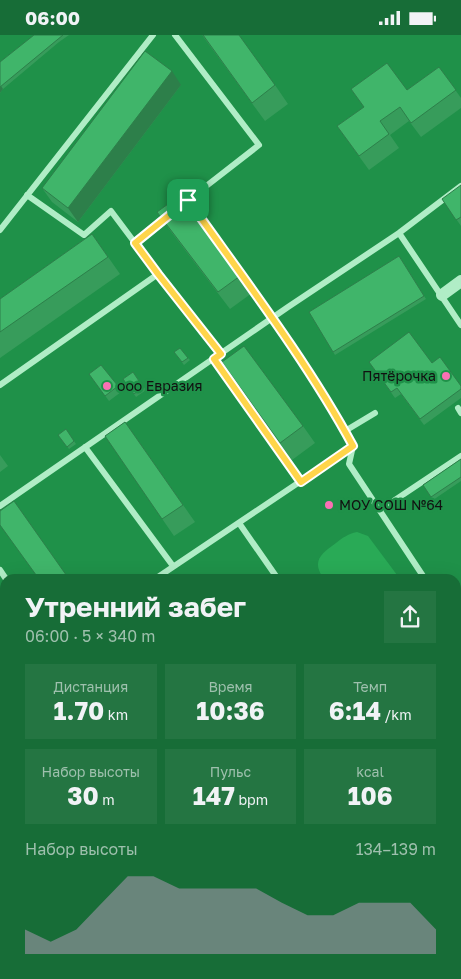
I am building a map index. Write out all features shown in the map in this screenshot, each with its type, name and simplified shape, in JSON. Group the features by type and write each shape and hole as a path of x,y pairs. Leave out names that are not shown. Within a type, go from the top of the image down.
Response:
{"street":[{"path":"442,295 461,281"}],"lane":[{"path":"0,229 153,35"},
{"path":"135,243 259,145 176,35"},
{"path":"0,506 272,318 399,233 461,185"},
{"path":"27,195 84,235 111,211 221,354"},
{"path":"188,200 272,318 345,431 353,446 349,464 422,574"},
{"path":"399,233 461,325"},
{"path":"0,385 158,274"},
{"path":"214,359 301,482"},
{"path":"345,431 376,413"},
{"path":"162,574 353,446"},
{"path":"85,447 173,566"},
{"path":"380,510 461,455"},
{"path":"239,523 275,574"}],"green space":[{"path":"357,532 368,536 396,574 321,574 318,563 322,554"}],"building":[{"path":"34,35 63,35 0,87 0,62"},
{"path":"203,35 239,35 275,85 252,103"},
{"path":"145,51 172,71 68,208 42,188"},
{"path":"387,63 407,90 439,67 456,90 411,123 400,107 380,121 389,134 359,156 337,126 364,107 351,89"},
{"path":"461,185 461,217 456,220 442,199"},
{"path":"179,196 240,276 218,292 157,212"},
{"path":"92,234 108,257 0,332 0,299"},
{"path":"399,256 424,296 333,352 309,312"},
{"path":"409,332 432,363 440,357 461,386 461,389 420,419 397,388 391,392 369,362"},
{"path":"244,346 303,426 280,443 222,362"},
{"path":"180,348 188,358 182,362 174,352"},
{"name":"ооо Евразия","path":"101,365 118,386 105,396 89,374"},
{"path":"133,372 143,387 134,394 123,379"},
{"path":"125,422 183,505 162,519 105,436"},
{"path":"66,429 74,441 67,447 58,435"},
{"path":"461,459 461,477 431,497 423,485"},
{"path":"14,501 65,574 35,574 0,525 0,511"}],"place":[{"name":"Пятёрочка","path":"446,376"},
{"name":"ооо Евразия","path":"107,386"},
{"name":"МОУ СОШ №64","path":"329,505"}],"route":[{"path":"188,200 272,318 336,415 353,446 301,482 214,359 221,354 135,243 188,200"}]}
